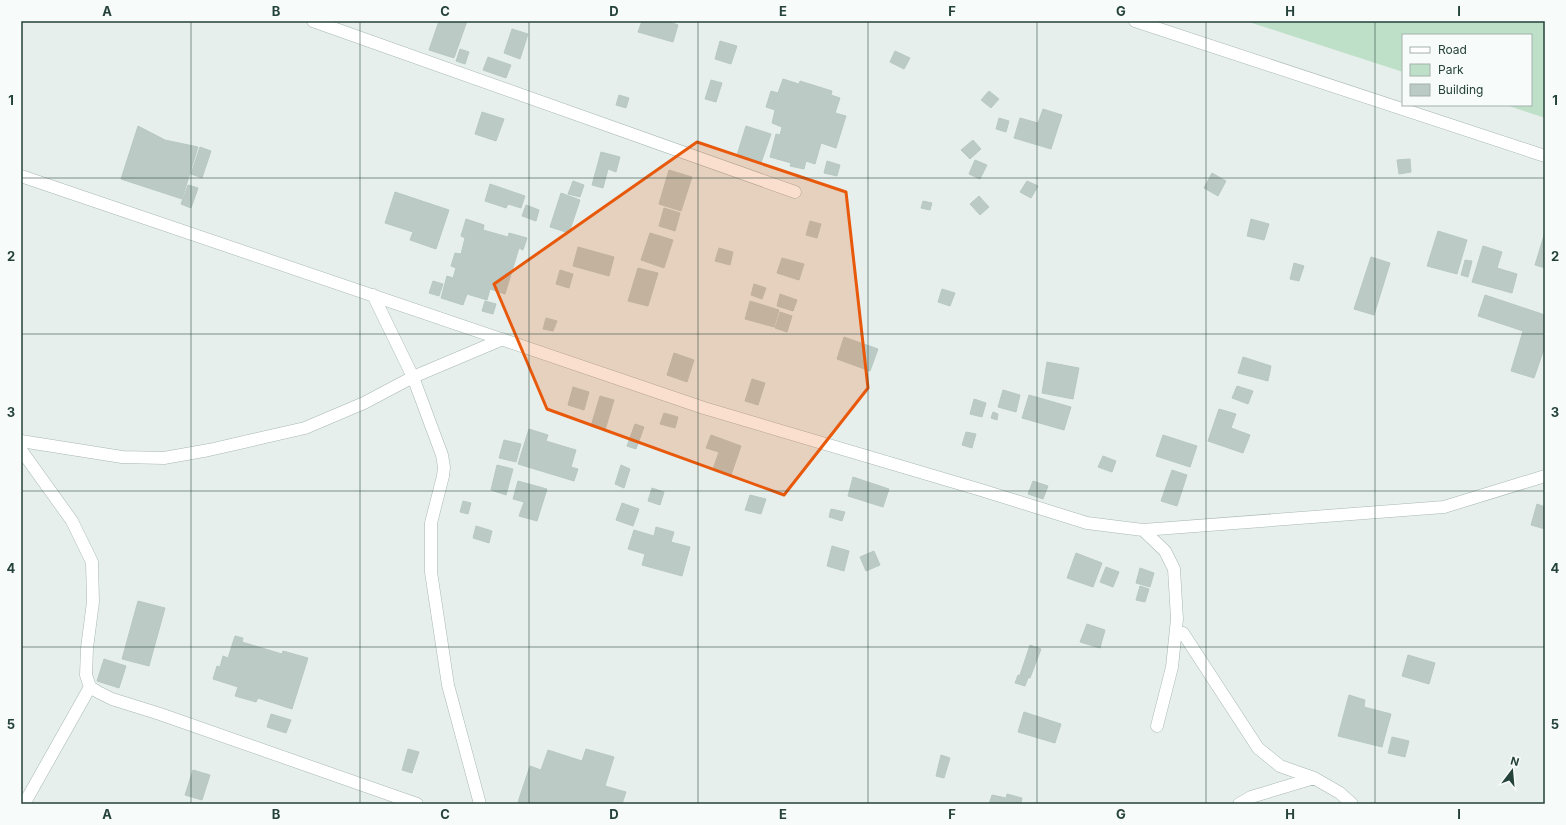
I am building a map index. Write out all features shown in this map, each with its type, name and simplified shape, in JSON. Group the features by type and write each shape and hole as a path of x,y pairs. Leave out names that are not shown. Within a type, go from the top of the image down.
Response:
{"street":[{"path":"313,21 795,192"},
{"path":"1135,21 1545,156"},
{"path":"21,176 704,408 1087,523 1143,530 1444,507 1545,476"},
{"path":"373,295 413,377 442,455 444,468 443,476 431,523 430,572 448,685 480,804"},
{"path":"21,441 122,457 164,458 209,450 305,428 364,403 413,377 503,340"},
{"path":"21,450 72,521 92,562 93,602 87,648 86,675 90,687 112,699 160,714 417,804"},
{"path":"1143,530 1165,551 1174,568 1177,619 1173,660 1156,726"},
{"path":"1183,633 1258,748 1280,766 1314,778 1340,793 1352,804"},
{"path":"24,804 90,687"},
{"path":"1240,804 1252,798 1314,778"}],"highlighted area":[{"path":"697,142 846,192 868,388 784,495 547,409 494,284"}],"green space":[{"path":"1246,21 1545,21 1545,118 1509,106 1532,106 1532,34 1402,34 1402,72"}],"building":[{"path":"439,21 467,21 454,58 429,50"},
{"path":"642,21 667,21 678,25 673,42 638,32"},
{"path":"512,29 528,34 520,59 504,53"},
{"path":"720,41 737,46 731,64 715,59"},
{"path":"460,49 469,52 465,64 456,61"},
{"path":"895,51 910,58 904,69 890,62"},
{"path":"488,57 511,65 506,78 483,70"},
{"path":"783,79 799,84 800,81 832,91 831,95 840,98 835,113 846,116 836,148 821,143 815,164 806,161 804,169 790,166 791,163 770,157 776,134 780,135 782,127 772,123 775,110 766,107 771,91 778,93"},
{"path":"711,80 722,83 716,102 705,99"},
{"path":"989,91 999,99 991,108 981,100"},
{"path":"619,95 629,98 626,108 616,105"},
{"path":"1043,109 1062,115 1051,149 1014,138 1020,118 1038,123"},
{"path":"482,112 504,119 496,141 475,134"},
{"path":"999,118 1009,121 1006,132 996,129"},
{"path":"138,126 165,140 198,147 182,199 121,179"},
{"path":"746,126 771,134 761,163 737,155"},
{"path":"973,140 981,149 970,159 961,150"},
{"path":"200,147 211,151 202,178 191,174"},
{"path":"601,152 620,157 616,172 608,169 603,188 592,185"},
{"path":"1410,159 1411,172 1399,174 1397,160"},
{"path":"975,160 987,165 980,179 969,174"},
{"path":"827,161 840,165 837,176 824,173"},
{"path":"669,170 692,177 681,211 659,204"},
{"path":"1212,173 1226,181 1218,196 1204,188"},
{"path":"573,181 584,185 580,197 568,194"},
{"path":"1027,181 1038,186 1031,198 1020,192"},
{"path":"490,184 525,196 521,208 508,204 506,208 485,201"},
{"path":"188,185 198,188 191,208 181,204"},
{"path":"395,192 449,210 436,249 410,240 413,232 385,223"},
{"path":"561,193 580,200 569,233 550,227"},
{"path":"979,196 989,207 980,215 970,204"},
{"path":"923,201 932,203 930,210 921,208"},
{"path":"526,205 539,210 536,221 522,216"},
{"path":"664,208 680,213 675,231 659,226"},
{"path":"466,219 484,225 483,230 508,237 509,233 527,238 523,250 519,248 505,294 490,289 487,300 467,294 463,305 441,298 447,276 453,278 456,268 451,266 455,253 461,254 465,238 461,236"},
{"path":"1251,219 1269,224 1264,240 1247,236"},
{"path":"810,221 821,224 817,238 806,235"},
{"path":"1438,231 1467,240 1457,274 1427,266"},
{"path":"1545,232 1545,268 1535,265"},
{"path":"650,233 673,240 664,268 641,260"},
{"path":"1483,246 1502,252 1497,268 1517,274 1512,293 1472,282"},
{"path":"578,247 614,257 609,276 573,266"},
{"path":"719,248 733,252 730,265 715,261"},
{"path":"1371,257 1390,263 1374,315 1354,309"},
{"path":"782,258 804,264 799,280 777,273"},
{"path":"1465,260 1472,261 1468,277 1461,275"},
{"path":"1294,263 1304,266 1299,281 1290,279"},
{"path":"638,268 658,273 648,306 628,301"},
{"path":"560,270 573,274 569,288 556,284"},
{"path":"433,281 443,284 439,296 429,293"},
{"path":"754,284 766,288 762,299 751,295"},
{"path":"942,289 955,293 950,306 938,302"},
{"path":"780,294 797,300 793,311 777,306"},
{"path":"1485,295 1545,315 1545,346 1534,378 1511,371 1523,331 1478,316"},
{"path":"485,301 496,304 493,314 482,311"},
{"path":"750,301 779,310 774,327 745,319"},
{"path":"780,312 792,316 787,332 775,328"},
{"path":"546,318 557,321 553,331 543,329"},
{"path":"844,337 878,349 870,371 837,359"},
{"path":"674,353 694,360 687,382 667,375"},
{"path":"1243,357 1271,366 1268,381 1238,373"},
{"path":"1047,362 1079,368 1073,399 1042,393"},
{"path":"752,379 765,383 758,405 745,401"},
{"path":"1237,386 1253,391 1248,404 1232,398"},
{"path":"573,387 589,392 584,410 568,405"},
{"path":"1003,390 1020,395 1016,412 998,407"},
{"path":"1029,395 1071,407 1064,430 1022,418"},
{"path":"600,396 614,400 605,430 591,426"},
{"path":"974,399 986,403 982,417 970,414"},
{"path":"1219,409 1236,414 1231,428 1250,435 1243,453 1208,441"},
{"path":"993,412 998,414 997,420 991,418"},
{"path":"664,413 678,417 675,428 660,424"},
{"path":"635,424 644,427 636,449 627,446"},
{"path":"529,429 548,435 546,441 576,450 571,467 578,469 574,481 518,464"},
{"path":"966,432 976,434 972,448 962,445"},
{"path":"711,435 741,446 731,475 713,469 719,452 706,448"},
{"path":"1163,435 1197,446 1190,467 1156,456"},
{"path":"504,440 521,444 516,462 499,458"},
{"path":"1103,456 1116,461 1112,472 1098,467"},
{"path":"497,465 513,469 506,495 491,490"},
{"path":"621,465 630,469 624,488 615,484"},
{"path":"1172,470 1187,475 1177,506 1161,501"},
{"path":"853,477 889,489 883,507 848,496"},
{"path":"518,481 547,489 537,521 519,516 524,502 513,499"},
{"path":"1033,481 1048,486 1043,499 1028,494"},
{"path":"652,488 664,492 660,505 648,501"},
{"path":"750,495 766,499 761,514 745,510"},
{"path":"463,501 471,503 468,514 460,512"},
{"path":"622,503 639,509 633,526 616,520"},
{"path":"1537,504 1545,507 1545,529 1531,525"},
{"path":"831,509 845,512 842,521 829,517"},
{"path":"476,526 492,531 489,543 473,538"},
{"path":"656,527 674,532 671,542 690,547 682,576 642,565 645,554 628,549 634,530 654,536"},
{"path":"832,546 849,551 844,571 827,566"},
{"path":"874,551 880,565 866,571 860,557"},
{"path":"1076,553 1102,563 1093,587 1067,578"},
{"path":"1106,567 1119,572 1113,587 1100,582"},
{"path":"1140,568 1154,573 1150,587 1136,583"},
{"path":"1140,586 1149,589 1145,602 1136,600"},
{"path":"138,601 165,608 149,666 122,659"},
{"path":"1087,624 1105,630 1100,648 1080,642"},
{"path":"235,636 243,638 242,642 282,654 283,651 308,658 292,709 258,698 256,702 235,696 238,687 213,679 217,666 220,667 223,656 228,658"},
{"path":"1030,645 1041,649 1030,678 1020,675"},
{"path":"1408,655 1435,663 1429,684 1402,676"},
{"path":"104,659 126,666 119,688 97,681"},
{"path":"1018,675 1028,678 1025,686 1015,683"},
{"path":"1349,695 1365,700 1364,707 1391,714 1382,747 1338,736"},
{"path":"1024,712 1061,724 1055,743 1018,732"},
{"path":"271,714 291,720 286,733 267,727"},
{"path":"1392,737 1409,741 1405,757 1388,753"},
{"path":"408,749 419,752 412,773 402,770"},
{"path":"586,749 614,757 605,786 626,792 622,804 524,804 518,802 530,766 541,770 548,750 582,761"},
{"path":"941,755 950,758 944,778 936,776"},
{"path":"193,770 210,775 202,800 185,795"},
{"path":"1007,794 1022,798 1021,803 1025,804 989,804 992,795 1006,798"}]}
